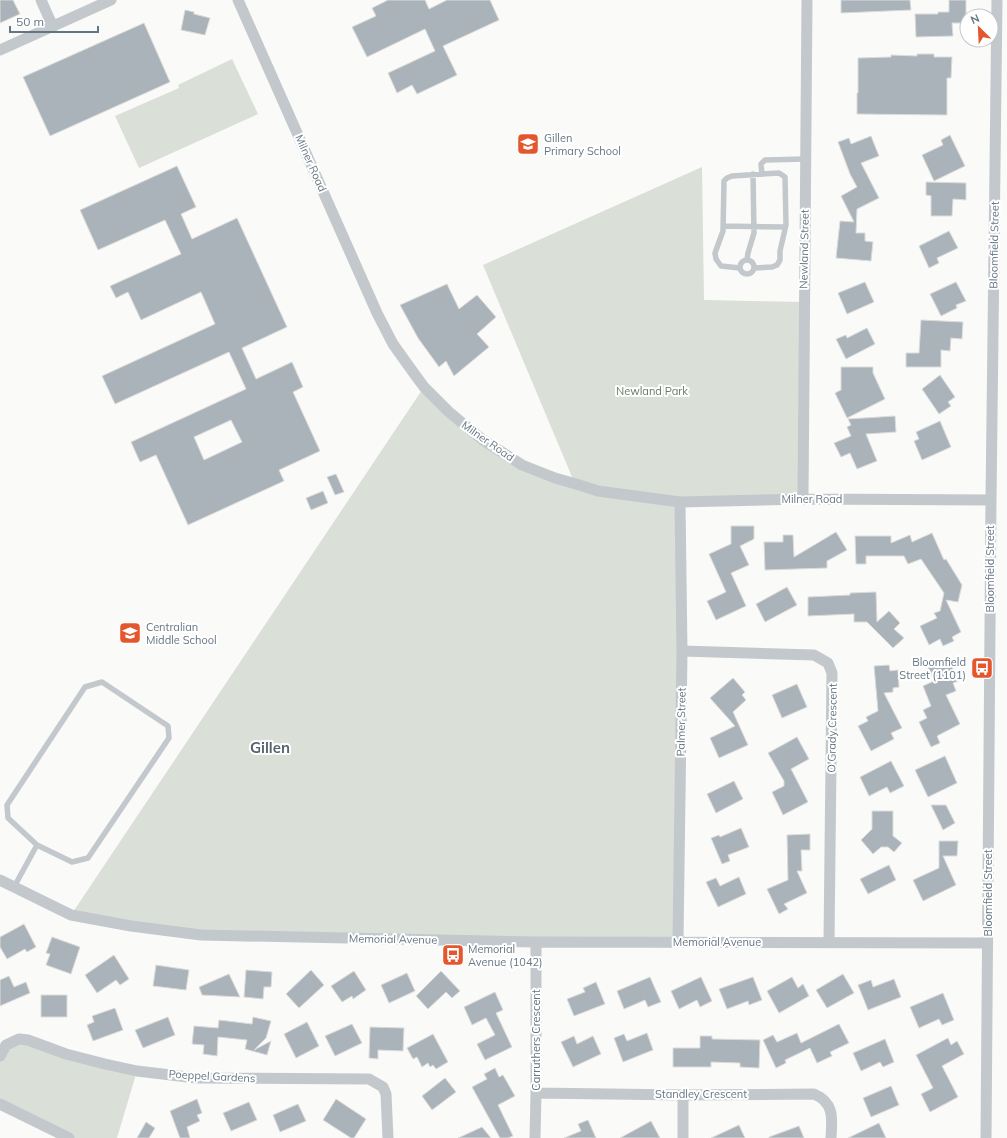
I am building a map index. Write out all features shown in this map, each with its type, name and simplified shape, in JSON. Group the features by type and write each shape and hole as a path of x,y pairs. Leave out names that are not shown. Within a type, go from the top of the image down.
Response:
{"street":[{"path":"41,0 53,27"},
{"path":"0,50 111,0"},
{"name":"Milner Road","path":"238,0 392,344 424,387 449,412 483,440 522,465 555,478 598,491 680,502 803,499 990,500"},
{"name":"Newland Street","path":"803,499 807,0"},
{"name":"Bloomfield Street","path":"986,1138 990,500 997,0"},
{"name":"Palmer Street","path":"678,941 682,651 680,502"},
{"name":"O'Grady Crescent","path":"682,651 814,655 828,663 832,673 830,942"},
{"name":"Memorial Avenue","path":"0,880 71,915 131,926 201,935 536,942 678,941 987,943"},
{"name":"Carruthers Crescent","path":"535,1138 536,942"},
{"name":"Poeppel Gardens","path":"0,1056 6,1045 19,1039 28,1040 66,1054 105,1064 137,1071 196,1078 369,1079 383,1087 386,1094 388,1138"},
{"name":"Standley Crescent","path":"536,1093 683,1095 814,1094 822,1098 827,1103 832,1113 831,1138"},
{"path":"683,1095 683,1138"},
{"path":"0,1104 69,1138"}],"lane":[{"path":"762,174 761,164 764,160 805,159"},
{"path":"780,173 785,177 785,227 780,251 780,260 777,265 772,268 754,268 752,272 747,274 742,272 740,268 721,266 716,259 715,253 722,236 724,181 730,177 780,173"},
{"path":"740,268 743,262 747,260 753,237 753,174"},
{"path":"723,226 785,227"},
{"path":"747,260 753,264 754,268"},
{"path":"102,682 168,726 169,738 88,858 72,862 37,845 8,818 7,805 85,687 102,682"},
{"path":"14,888 37,845"}],"green space":[{"path":"232,59 258,114 139,168 115,116 179,88 178,85"},
{"name":"Newland Park","path":"702,167 704,300 804,302 803,499 680,502 678,941 201,935 71,915 424,387 522,465 575,484 483,265"},
{"path":"19,1039 137,1071 117,1138 69,1138 0,1104 0,1056"}],"building":[{"path":"0,0 13,0 20,14 0,23"},
{"path":"388,0 425,0 429,9 447,0 490,0 499,20 443,46 457,75 417,94 412,85 397,93 388,73 435,51 425,29 367,57 352,27 376,16 372,8"},
{"path":"841,0 910,0 911,10 841,13"},
{"path":"949,0 966,0 966,8 959,8 959,23 952,23 953,36 916,37 915,14 938,14 938,12 949,12"},
{"path":"185,10 210,18 205,35 181,30"},
{"path":"144,23 170,82 50,136 23,77"},
{"path":"917,54 934,54 934,57 952,57 951,78 947,78 947,115 857,114 858,58 891,57 891,55 917,56"},
{"path":"950,135 965,166 934,181 922,155 943,145 941,140"},
{"path":"871,136 879,156 861,163 879,198 857,209 856,233 865,233 865,241 873,242 871,261 836,258 840,221 854,222 841,196 857,187 850,174 838,142 849,138 851,144"},
{"path":"177,166 196,207 181,214 192,239 237,218 287,327 242,348 256,379 292,362 303,387 293,392 320,451 279,470 284,481 188,525 156,455 140,462 131,442 246,389 229,352 115,404 102,376 215,324 201,292 141,320 128,292 116,298 110,286 181,254 165,220 98,250 80,210","holes":["231,420 242,442 204,460 194,437"]},
{"path":"926,182 966,183 966,200 953,199 952,216 931,216 931,196 926,195"},
{"path":"949,231 958,248 937,258 939,263 929,268 919,246"},
{"path":"865,282 874,302 847,314 838,293"},
{"path":"956,282 966,301 956,305 957,308 941,316 930,294"},
{"path":"447,284 459,309 477,295 496,317 477,334 489,347 454,376 446,361 439,367 418,338 400,305"},
{"path":"921,320 963,322 962,339 951,338 950,351 941,350 941,367 906,367 906,353 919,353"},
{"path":"867,328 875,344 846,359 836,339 846,335 847,338"},
{"path":"841,367 873,367 873,373 885,399 847,418 835,393 841,390"},
{"path":"940,375 955,397 948,402 951,406 939,414 922,389"},
{"path":"895,416 896,432 866,434 877,461 857,469 850,453 841,457 834,443 851,436 847,427 851,425 848,419"},
{"path":"940,421 951,447 922,460 914,441 919,439 916,432"},
{"path":"336,474 344,492 335,495 327,477"},
{"path":"323,491 328,503 311,510 306,498"},
{"path":"731,526 754,526 754,539 740,546 749,565 731,573 746,606 716,620 707,601 726,592 709,554 731,544"},
{"path":"836,532 847,550 827,561 827,568 765,570 764,542 783,542 783,535 793,535 794,557"},
{"path":"932,533 944,560 946,559 962,585 958,602 946,600 961,632 952,637 954,641 943,646 940,639 929,645 920,626 937,618 934,613 940,611 944,593 921,559 908,564 904,556 866,556 866,564 856,564 855,536 891,536 891,543 910,535 912,542"},
{"path":"787,587 797,605 765,622 756,604"},
{"path":"876,592 877,622 889,611 900,623 894,629 904,638 893,648 867,622 854,622 854,614 808,616 808,597"},
{"path":"949,659 958,681 953,683 956,691 946,695 960,724 937,736 940,743 931,747 919,722 927,718 923,710 931,706 923,686 934,681 928,668"},
{"path":"889,665 890,671 898,670 899,687 893,688 893,692 884,693 902,728 891,733 894,739 871,751 858,726 868,721 866,717 878,711 874,666"},
{"path":"733,678 745,692 742,695 746,700 733,712 748,745 719,758 710,738 735,726 710,698"},
{"path":"797,684 807,707 782,718 772,695"},
{"path":"797,737 809,759 791,769 808,802 783,815 772,792 784,786 784,781 768,753"},
{"path":"945,756 957,783 928,797 915,770"},
{"path":"891,761 904,786 890,793 887,787 869,796 860,777"},
{"path":"734,781 743,799 716,813 707,794"},
{"path":"931,805 946,805 955,823 943,830"},
{"path":"872,811 893,811 893,836 902,843 894,852 888,847 881,847 873,854 861,840 872,829"},
{"path":"741,828 749,847 728,855 730,861 722,864 711,838 719,835 720,837"},
{"path":"810,834 810,850 801,850 802,871 797,871 807,893 784,904 788,909 779,914 767,889 788,880 787,835"},
{"path":"939,841 958,841 957,856 943,856 956,885 923,901 913,880 939,868"},
{"path":"889,865 896,880 868,894 860,879"},
{"path":"739,877 746,894 718,907 706,882 716,878 720,886"},
{"path":"24,924 36,947 27,952 25,949 7,959 0,947 0,937"},
{"path":"52,937 80,947 71,974 46,965 50,954 46,953"},
{"path":"114,955 129,979 120,985 116,980 97,993 85,975"},
{"path":"156,965 189,970 186,990 153,986"},
{"path":"246,970 272,972 271,987 264,987 263,999 244,997"},
{"path":"311,970 324,985 299,1008 286,994"},
{"path":"354,971 366,990 353,999 352,996 342,1002 331,986"},
{"path":"441,971 460,991 452,998 446,992 428,1009 416,996"},
{"path":"407,973 415,991 389,1003 381,985"},
{"path":"229,974 240,997 202,995 199,987"},
{"path":"843,974 854,993 827,1008 816,990"},
{"path":"9,976 14,987 26,982 30,993 0,1006 0,980"},
{"path":"650,977 661,1002 648,1007 645,1000 624,1009 617,991"},
{"path":"701,977 712,1001 700,1007 697,1000 679,1009 671,991"},
{"path":"753,977 762,1000 749,1005 748,1001 727,1009 719,989"},
{"path":"792,977 798,988 803,984 809,996 779,1013 767,991"},
{"path":"894,979 901,997 868,1010 858,985 871,980 873,987"},
{"path":"596,982 605,1004 574,1016 567,999 585,992 583,988"},
{"path":"495,992 503,1010 496,1013 512,1047 485,1060 477,1044 495,1035 486,1018 472,1025 464,1007"},
{"path":"943,993 954,1020 942,1025 939,1019 919,1028 910,1007"},
{"path":"41,995 67,995 67,1017 41,1017"},
{"path":"115,1008 123,1030 93,1041 87,1025 94,1022 92,1016"},
{"path":"168,1017 175,1035 143,1048 135,1030"},
{"path":"253,1017 271,1021 266,1038 254,1050 271,1041 267,1055 245,1049 247,1040 218,1037 217,1056 203,1054 204,1045 192,1044 194,1026 218,1028 219,1020 252,1024"},
{"path":"307,1022 319,1046 296,1058 284,1034"},
{"path":"352,1024 362,1043 335,1056 325,1036"},
{"path":"839,1024 849,1043 830,1052 832,1056 817,1063 810,1048 785,1060 786,1063 776,1068 763,1040 773,1035 777,1042 797,1033 801,1043"},
{"path":"370,1027 404,1028 403,1051 378,1050 378,1059 369,1058"},
{"path":"647,1033 653,1050 623,1062 614,1038 624,1034 627,1041"},
{"path":"433,1034 448,1062 436,1069 433,1065 430,1067 428,1063 422,1067 417,1057 413,1059 407,1048"},
{"path":"574,1036 577,1044 593,1036 601,1054 573,1067 561,1042"},
{"path":"700,1036 712,1036 712,1039 760,1040 759,1068 740,1067 740,1063 711,1062 711,1067 673,1067 673,1048 700,1048"},
{"path":"948,1038 951,1045 957,1041 964,1054 942,1066 958,1097 930,1112 921,1094 933,1088 916,1055"},
{"path":"885,1039 894,1062 883,1067 880,1062 861,1071 853,1053"},
{"path":"495,1068 499,1077 503,1075 515,1096 498,1105 513,1136 508,1138 500,1138 472,1087 487,1079 484,1074"},
{"path":"445,1078 456,1092 432,1110 422,1096"},
{"path":"891,1086 899,1105 871,1117 863,1098"},
{"path":"197,1099 202,1113 197,1115 200,1121 187,1127 190,1138 180,1138 170,1111"},
{"path":"336,1099 366,1119 354,1138 351,1138 323,1120"},
{"path":"249,1102 257,1120 231,1131 223,1113"},
{"path":"298,1104 306,1121 280,1132 273,1115"},
{"path":"588,1120 596,1138 564,1138 581,1131 578,1124"},
{"path":"651,1121 660,1138 620,1138"},
{"path":"146,1122 155,1128 149,1138 137,1138"},
{"path":"879,1123 886,1138 848,1138"},
{"path":"739,1125 745,1138 711,1138"},
{"path":"799,1126 804,1138 769,1138 769,1137"},
{"path":"482,1127 491,1138 458,1138"}],"place":[{"name":"Gillen Primary School","path":"528,144"},
{"name":"Centralian Middle School","path":"130,633"},
{"name":"Bloomfield Street (1101)","path":"982,668"},
{"name":"Memorial Avenue (1042)","path":"453,955"}],"district":[{"name":"Gillen","path":"270,747"}]}
